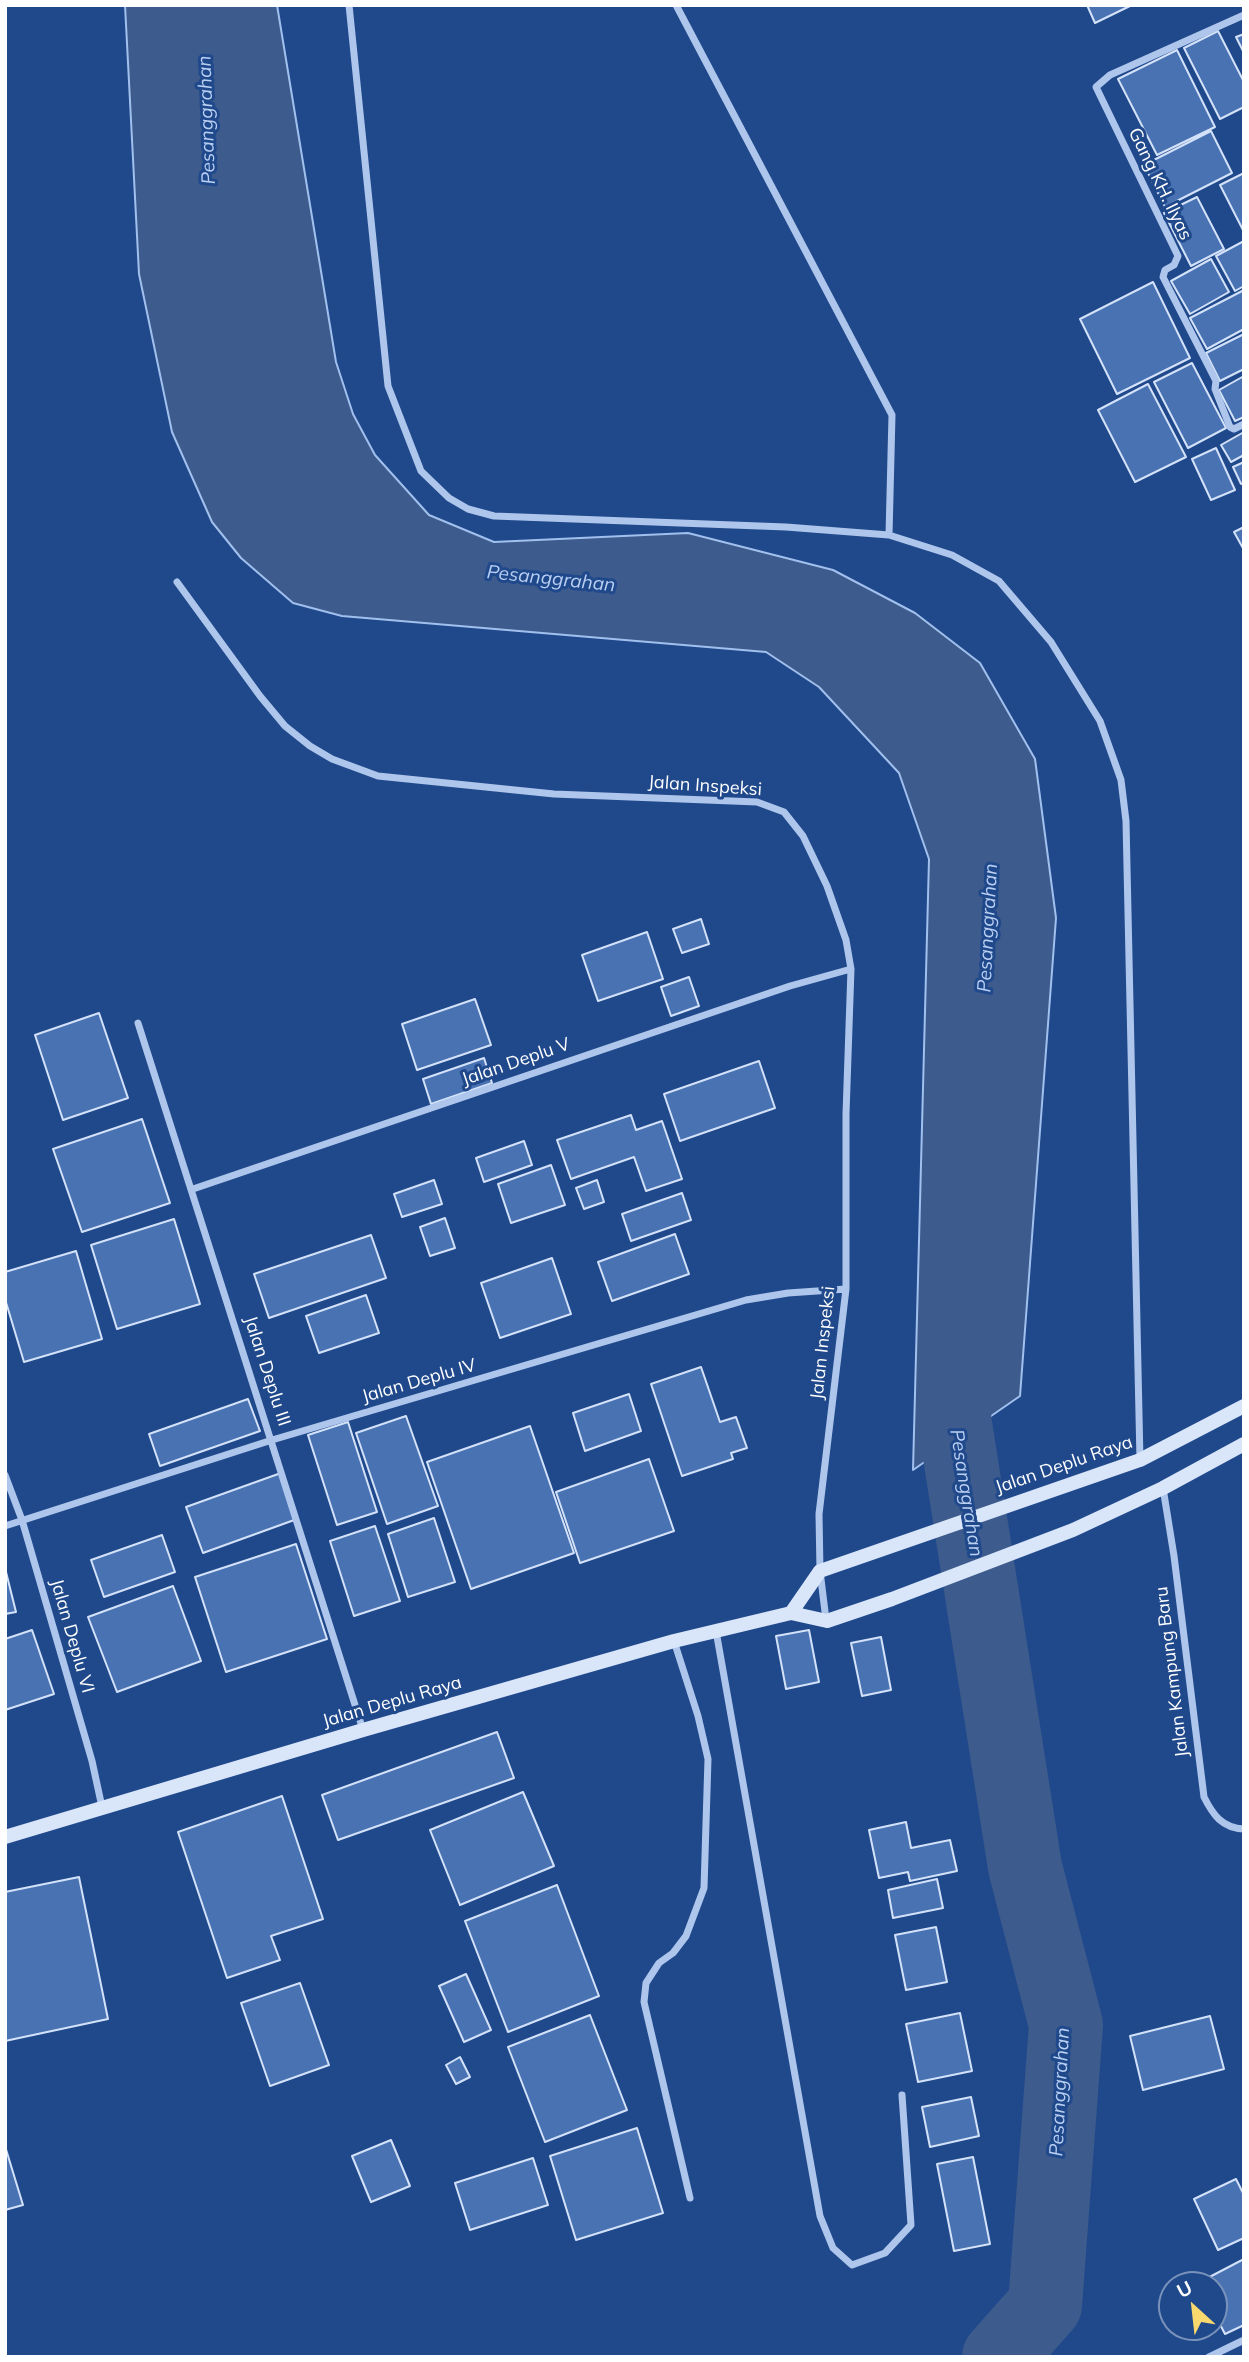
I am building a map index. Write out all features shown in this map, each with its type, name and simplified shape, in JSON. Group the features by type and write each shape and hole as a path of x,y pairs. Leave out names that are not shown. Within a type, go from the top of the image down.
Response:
{"main road":[{"name":"Jalan Deplu Raya","path":"820,1571 1139,1460 1244,1406"},
{"path":"827,1621 892,1600 1073,1530 1163,1488 1244,1444"},
{"path":"791,1613 820,1571"},
{"name":"Jalan Deplu Raya","path":"5,1837 363,1730 674,1642 791,1613 827,1621"}],"street":[{"path":"349,5 388,386 421,471 449,498 468,509 494,516 786,527 889,535 953,555 999,581 1051,642 1100,721 1121,780 1126,821 1139,1460"},
{"path":"676,5 892,415 889,535"},
{"path":"1237,5 1243,15"},
{"name":"Gang KH. Ilyas","path":"1243,15 1110,75 1096,87 1178,256 1174,265 1165,270 1163,277 1216,381 1215,389 1230,427 1234,429 1244,424"},
{"name":"Jalan Inspeksi","path":"177,582 285,726 332,759 378,776 554,794 757,802 784,812 803,836 827,886 846,940 851,968 846,1114 846,1289 819,1514 820,1571 827,1621"},
{"name":"Jalan Deplu V","path":"193,1189 777,990 851,968"},
{"name":"Jalan Deplu III","path":"138,1023 363,1730"},
{"name":"Jalan Deplu IV","path":"5,1527 272,1440 746,1300 788,1293 846,1289"},
{"name":"Jalan Deplu VI","path":"5,1475 22,1520 92,1761 102,1807"},
{"name":"Jalan Kampung Baru","path":"1163,1488 1204,1797 1213,1814 1228,1827 1244,1829"},
{"path":"716,1631 820,2216 833,2248 852,2265 885,2253 912,2225 902,2095"},
{"path":"674,1642 698,1716 708,1759 704,1888 686,1936 673,1953 659,1964 646,1983 644,2002 690,2198"},
{"path":"1209,2357 1244,2340"}],"water":[{"path":"125,5 277,5 336,362 353,414 375,455 429,515 494,542 688,533 833,570 915,613 980,663 1035,759 1056,918 1020,1396 913,1470 929,859 899,773 819,687 766,652 342,616 293,603 241,558 212,522 172,432 139,274"}],"building":[{"path":"1087,5 1132,5 1095,23"},
{"path":"1218,31 1244,82 1244,107 1220,119 1184,48"},
{"path":"1244,34 1244,53 1236,37"},
{"path":"1177,50 1215,127 1157,155 1118,79"},
{"path":"1211,131 1232,173 1165,207 1144,165"},
{"path":"1244,173 1244,232 1220,185"},
{"path":"1197,197 1224,249 1191,266 1164,213"},
{"path":"1244,241 1244,286 1235,291 1216,256"},
{"path":"1211,259 1229,292 1190,314 1171,281"},
{"path":"1153,282 1190,358 1117,394 1080,319"},
{"path":"1244,290 1244,329 1207,349 1190,318"},
{"path":"1244,334 1244,369 1220,381 1206,353"},
{"path":"1192,363 1226,428 1188,448 1154,382"},
{"path":"1244,376 1244,417 1235,421 1219,390"},
{"path":"1148,384 1186,457 1135,482 1098,410"},
{"path":"1244,432 1244,455 1231,462 1221,445"},
{"path":"1216,448 1235,490 1211,500 1192,459"},
{"path":"1244,462 1244,482 1241,484 1233,467"},
{"path":"1244,527 1244,550 1234,532"},
{"path":"701,919 709,944 682,953 673,929"},
{"path":"647,932 663,979 598,1001 582,955"},
{"path":"689,977 699,1006 671,1016 661,987"},
{"path":"475,999 491,1045 417,1070 402,1024"},
{"path":"99,1013 128,1098 63,1120 35,1035"},
{"path":"484,1058 492,1083 431,1104 423,1079"},
{"path":"759,1061 775,1108 680,1141 664,1094"},
{"path":"631,1115 636,1130 662,1121 682,1179 646,1191 634,1157 571,1179 557,1140"},
{"path":"142,1119 170,1203 82,1232 53,1149"},
{"path":"524,1141 532,1165 484,1182 476,1158"},
{"path":"551,1165 565,1205 511,1223 498,1184"},
{"path":"434,1180 442,1204 402,1217 394,1194"},
{"path":"597,1180 604,1202 584,1209 576,1188"},
{"path":"682,1193 691,1220 631,1241 622,1214"},
{"path":"445,1218 455,1248 430,1256 420,1227"},
{"path":"174,1219 200,1304 117,1329 91,1245"},
{"path":"675,1234 689,1274 612,1301 598,1262"},
{"path":"371,1235 386,1278 269,1318 254,1274"},
{"path":"76,1251 102,1339 24,1362 5,1299 5,1272"},
{"path":"552,1258 571,1314 500,1338 481,1283"},
{"path":"366,1295 379,1333 319,1353 306,1316"},
{"path":"701,1367 720,1422 736,1417 747,1448 731,1453 733,1459 682,1476 651,1384"},
{"path":"629,1394 641,1431 585,1451 573,1413"},
{"path":"248,1399 260,1431 160,1466 149,1434"},
{"path":"406,1416 438,1506 387,1524 356,1433"},
{"path":"348,1422 377,1512 337,1525 308,1435"},
{"path":"530,1426 574,1553 471,1589 427,1462"},
{"path":"649,1459 674,1531 580,1563 556,1492"},
{"path":"281,1473 297,1519 203,1553 186,1507"},
{"path":"434,1518 455,1582 408,1597 388,1534"},
{"path":"375,1526 400,1601 354,1616 330,1541"},
{"path":"162,1535 175,1572 104,1597 91,1560"},
{"path":"296,1544 327,1639 226,1672 195,1577"},
{"path":"5,1568 16,1612 5,1614"},
{"path":"173,1586 201,1661 117,1692 88,1617"},
{"path":"32,1630 54,1694 5,1710 5,1639"},
{"path":"809,1630 819,1682 786,1689 776,1636"},
{"path":"881,1637 891,1690 862,1696 851,1643"},
{"path":"497,1732 514,1778 338,1840 322,1795"},
{"path":"523,1792 554,1866 460,1905 430,1830"},
{"path":"282,1796 323,1919 271,1936 280,1960 227,1978 178,1832"},
{"path":"906,1822 911,1848 950,1840 957,1871 910,1881 908,1872 879,1878 869,1830"},
{"path":"79,1877 108,2019 5,2041 5,1892"},
{"path":"937,1879 943,1908 893,1918 888,1890"},
{"path":"557,1885 599,1996 508,2032 465,1921"},
{"path":"936,1927 947,1982 906,1990 895,1935"},
{"path":"466,1974 491,2030 464,2042 439,1986"},
{"path":"300,1983 329,2065 270,2086 241,2003"},
{"path":"960,2013 972,2071 918,2082 906,2024"},
{"path":"590,2015 627,2110 545,2142 508,2047"},
{"path":"1210,2016 1224,2069 1143,2090 1130,2036"},
{"path":"460,2057 470,2077 456,2084 446,2065"},
{"path":"971,2097 979,2136 930,2147 922,2107"},
{"path":"637,2128 663,2213 576,2240 550,2156"},
{"path":"391,2140 410,2186 371,2202 352,2156"},
{"path":"5,2146 23,2205 5,2210"},
{"path":"973,2157 990,2244 954,2251 937,2164"},
{"path":"533,2158 548,2205 470,2230 455,2183"},
{"path":"1236,2179 1244,2195 1244,2238 1218,2250 1194,2199"},
{"path":"1244,2259 1244,2325 1228,2333 1228,2271 1221,2271"}],"waterway":[{"name":"Pesanggrahan","path":"960,1338 954,1418 1025,1867 1066,2025 1045,2305 999,2357"}]}
